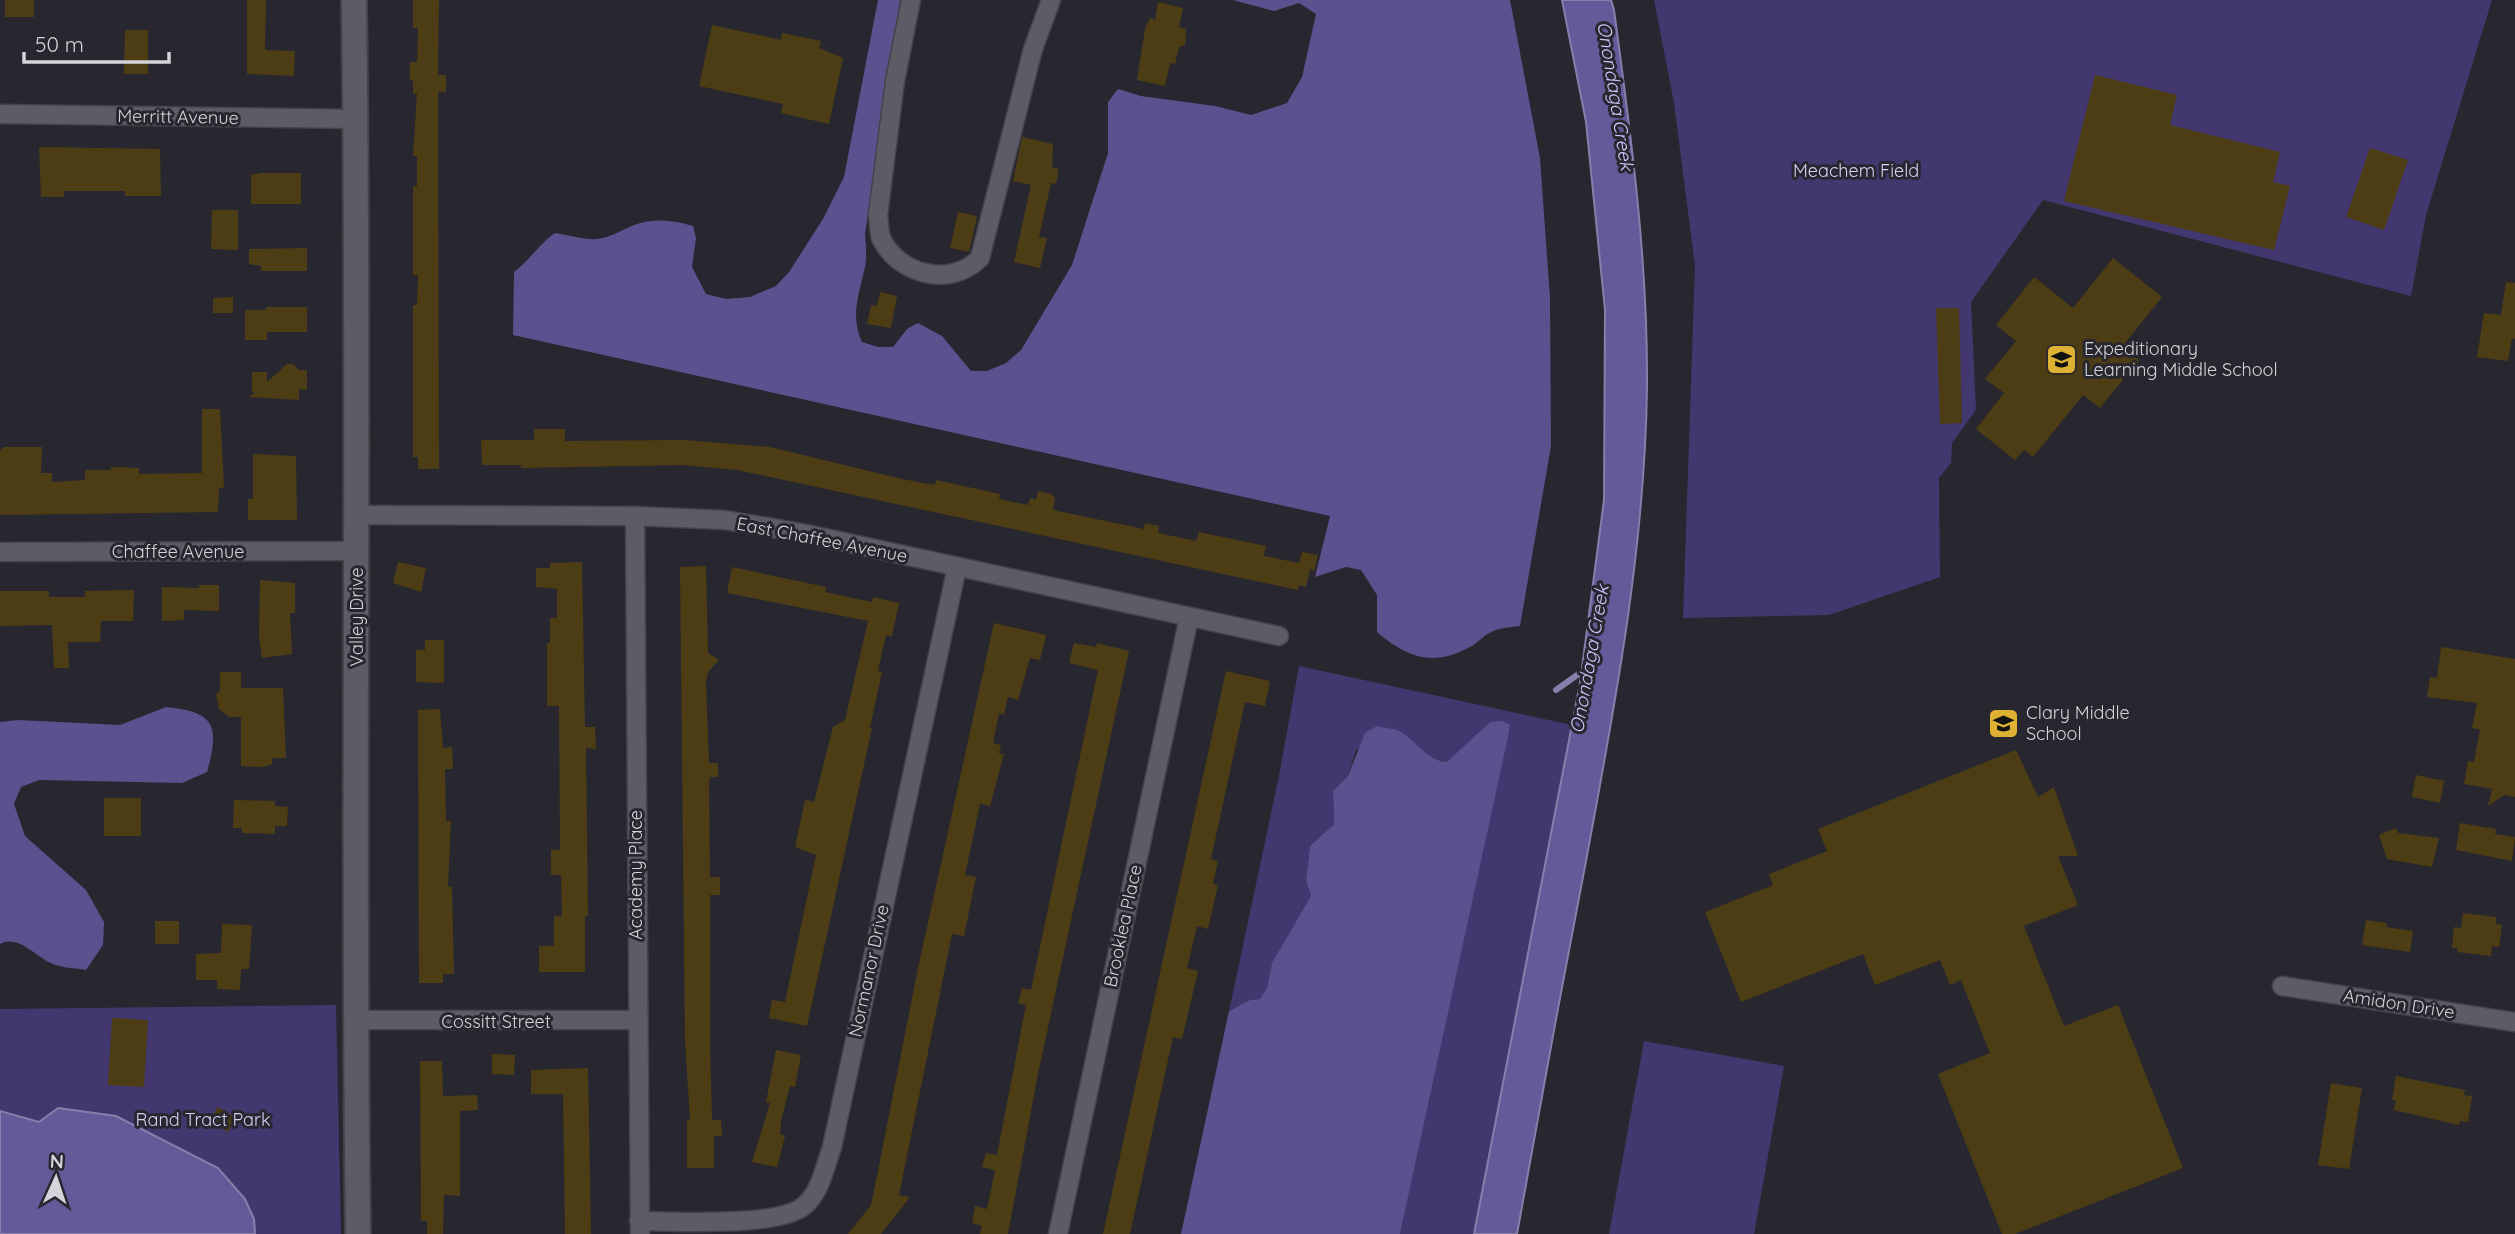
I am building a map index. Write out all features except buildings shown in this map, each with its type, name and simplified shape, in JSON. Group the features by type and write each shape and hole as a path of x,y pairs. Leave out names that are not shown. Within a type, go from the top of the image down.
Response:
{"main road":[{"name":"Valley Drive","path":"354,0 357,515 355,1020 358,1234"}],"street":[{"path":"911,0 895,81 878,215 881,237 897,260 920,273 942,275 971,267 980,258 1033,49 1051,0"},
{"name":"Merritt Avenue","path":"0,114 356,119"},
{"name":"East Chaffee Avenue","path":"357,515 635,516 738,522 802,533 1279,636"},
{"name":"Academy Place","path":"635,516 640,1227"},
{"name":"Chaffee Avenue","path":"0,552 357,551"},
{"name":"Normanor Drive","path":"640,1227 781,1216 803,1208 816,1193 832,1147 957,567"},
{"name":"Brooklea Place","path":"1058,1234 1189,617"},
{"name":"Amidon Drive","path":"2282,986 2515,1022"},
{"name":"Cossitt Street","path":"355,1020 637,1020"}],"green space":[{"name":"Meachem Field","path":"1654,0 2492,0 2426,215 2411,296 2043,200 1971,302 1976,410 1952,443 1951,463 1939,478 1940,577 1829,615 1683,618 1695,266 1674,103"},
{"path":"1299,666 1572,725 1474,1234 1400,1234 1510,725 1490,722 1448,762 1427,754 1399,731 1356,750 1348,776 1333,791 1334,824 1310,846 1306,880 1312,896 1272,963 1267,988 1261,999 1250,1000 1229,1011 1279,776"},
{"name":"Rand Tract Park","path":"336,1005 341,1234 0,1234 0,1009"},
{"path":"1644,1041 1784,1066 1754,1234 1609,1234"}],"shaded area":[{"path":"878,0 900,0 865,234 866,263 856,314 858,332 862,342 878,347 893,347 907,329 918,323 942,336 971,371 987,371 1006,363 1021,350 1072,265 1108,153 1108,102 1118,89 1141,96 1215,106 1251,115 1287,103 1302,77 1316,14 1299,3 1274,11 1233,0 1510,0 1540,158 1550,298 1551,446 1520,626 1493,631 1457,653 1444,657 1421,657 1399,648 1377,632 1377,595 1361,570 1346,567 1315,577 1330,516 513,335 514,272 555,233 598,239 649,221 686,224 693,226 696,238 692,267 706,294 726,299 750,297 776,286 789,272 823,219 844,177"},
{"path":"166,707 195,713 210,724 213,743 207,772 182,783 39,780 21,787 14,804 25,836 86,890 104,922 103,945 86,970 55,965 20,944 0,944 0,722 18,720 120,725"},
{"path":"1502,721 1510,725 1508,737 1400,1234 1181,1234 1229,1011 1250,1000 1260,999 1267,988 1272,963 1311,896 1306,880 1310,846 1334,824 1333,791 1348,776 1365,733 1377,726 1397,730 1433,758 1447,762 1490,722"}],"water":[{"name":"Onondaga Creek","path":"1562,0 1611,0 1614,10 1632,151 1645,292 1647,387 1641,507 1618,685 1517,1234 1474,1234 1580,683 1604,500 1605,310 1586,122"},
{"path":"58,1108 116,1116 218,1168 245,1199 254,1219 255,1234 0,1234 0,1111 39,1122"}],"waterway":[{"name":"Onondaga Creek","path":"1556,690 1580,673"}],"place":[{"name":"Expeditionary Learning Middle School","path":"2061,359"},
{"name":"Clary Middle School","path":"2003,723"}]}
